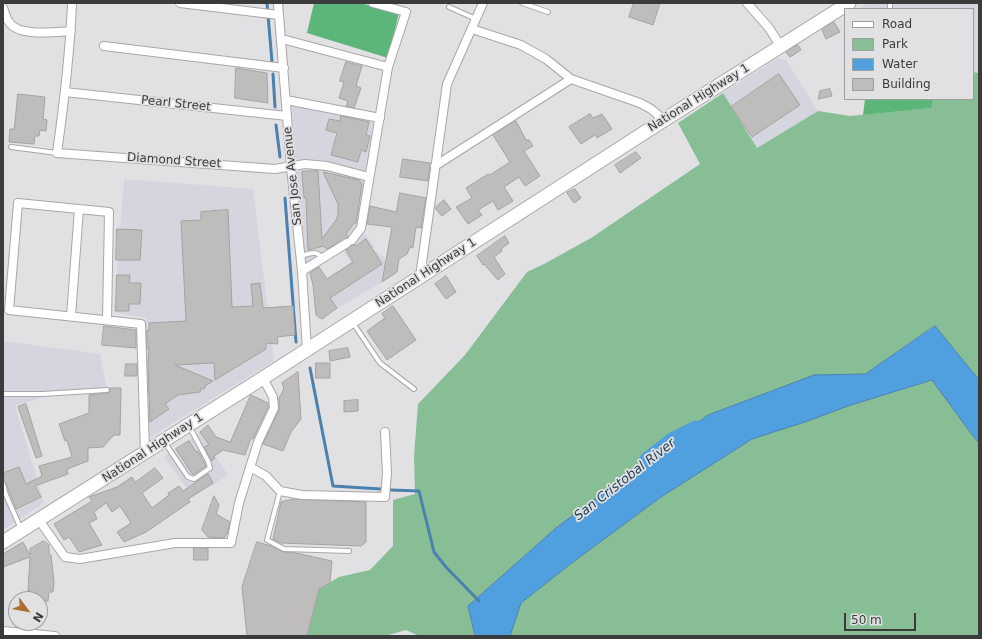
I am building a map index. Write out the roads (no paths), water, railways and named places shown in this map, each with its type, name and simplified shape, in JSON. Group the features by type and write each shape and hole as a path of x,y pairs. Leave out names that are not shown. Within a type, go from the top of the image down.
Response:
{"highway":[{"name":"National Highway 1","path":"3,542 307,350 664,120 849,3"}],"street":[{"path":"57,153 71,32 72,3"},
{"path":"180,3 279,15"},
{"name":"San Jose Avenue","path":"278,3 291,166 301,256 307,350"},
{"path":"302,271 350,242 361,228 388,67 406,12 373,3"},
{"path":"420,277 448,84 483,3"},
{"path":"747,3 769,28 781,46"},
{"path":"3,8 9,22 16,30 26,32 71,32"},
{"path":"472,29 521,45 546,59 571,79 640,103 664,120"},
{"path":"282,39 388,67"},
{"path":"104,46 284,68"},
{"path":"435,166 571,79"},
{"name":"Pearl Street","path":"65,92 287,116"},
{"path":"286,100 380,118"},
{"name":"Diamond Street","path":"57,153 275,169 305,164 328,166 369,177"},
{"path":"107,320 109,212 18,203 9,310 141,324 144,453"},
{"path":"71,316 79,209"},
{"path":"39,520 65,557 80,558 175,543 231,543 239,503 250,467 258,442 274,408 272,397 263,378"},
{"path":"250,467 266,476 280,491 302,495 385,497 387,472 385,432"},
{"path":"3,631 55,636"}],"lane":[{"path":"522,3 548,12"},
{"path":"449,7 476,19"},
{"path":"11,147 57,153"},
{"path":"301,256 315,252 320,254 324,259"},
{"path":"352,321 380,363 414,389"},
{"path":"3,394 43,394 107,390"},
{"path":"163,441 188,477 194,479 201,475 210,468 208,461 188,425"},
{"path":"3,484 6,495 22,531"},
{"path":"280,491 267,540 284,549 349,550"}],"water":[{"path":"935,326 979,380 979,443 932,380 848,406 752,439 661,497 573,562 521,603 510,636 475,636 468,606 556,528 708,415 814,375 865,374"}],"waterway":[{"path":"267,3 272,62"},
{"path":"273,74 275,107"},
{"path":"276,125 280,157"},
{"path":"285,198 296,342"},
{"path":"310,368 333,486 381,489"},
{"name":"San Cristobal River","path":"648,460 674,440 696,429"},
{"path":"391,490 419,491 434,552 446,567 479,601"}]}
